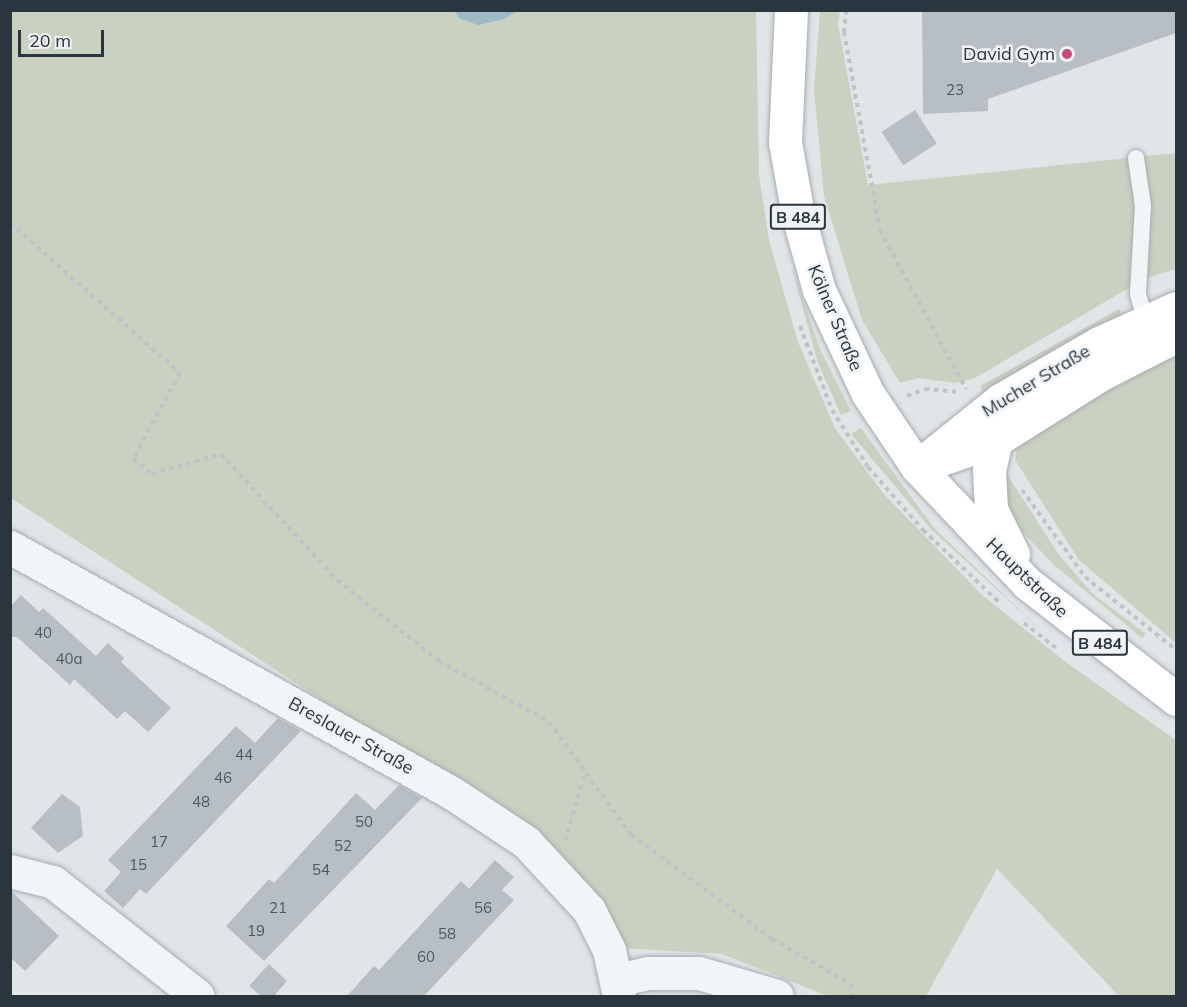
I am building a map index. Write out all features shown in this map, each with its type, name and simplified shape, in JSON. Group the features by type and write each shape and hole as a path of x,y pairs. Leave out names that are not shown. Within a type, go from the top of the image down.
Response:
{"main road":[{"name":"Kölner Straße","path":"791,10 785,142 798,215 819,290 868,394 917,467"},
{"name":"Mucher Straße","path":"917,467 981,412 1145,320 1176,308"},
{"name":"Mucher Straße","path":"917,467 996,440 1112,368 1176,336"},
{"name":"Mucher Straße","path":"996,440 988,471 991,509 1027,583"},
{"name":"Hauptstraße","path":"917,467 1027,583 1176,699"}],"street":[{"name":"Breslauer Straße","path":"10,547 452,793 526,842 556,870 589,910 609,950 618,988"},
{"path":"10,871 53,882 198,996"},
{"path":"618,988 648,973 699,973 777,996"}],"lane":[{"path":"1136,158 1143,206 1138,294 1145,320"}],"path":[{"path":"846,10 844,32 880,230 967,391"},
{"path":"10,223 180,373 134,459 152,474 221,454 337,580 439,661 549,722 631,835 772,939 851,984 853,996"},
{"path":"1017,482 1057,544 1085,577 1176,650"},
{"path":"556,870 585,772"}],"green space":[{"path":"455,10 459,18 504,19 518,11 756,11 759,175 769,240 798,342 835,428 883,493 982,595 1067,663 1176,740 1176,996 1119,996 997,869 926,996 828,996 722,954 621,948 595,898 359,724 11,498 10,11"},
{"path":"820,11 840,11 838,24 868,185 1176,153 1176,269 1146,278 975,378 955,383 918,378 900,383 862,320 824,196 814,90"},
{"path":"792,268 820,349 851,411 841,415 818,363"},
{"path":"1119,309 1122,315 984,394 980,386"},
{"path":"1176,352 1176,643 1079,560 1015,460 1017,448 1056,417"},
{"path":"861,428 934,528 1042,631 932,530 851,434"},
{"path":"1003,468 1059,555 1093,594 1146,634 1142,638 1054,565 1014,523 1005,510"}],"water":[{"path":"455,11 518,11 504,19 478,25 459,18"}],"building":[{"path":"922,10 1176,10 1176,33 988,99 988,111 923,114"},
{"path":"915,110 937,144 903,165 881,132"},
{"path":"21,595 39,612 43,608 96,656 108,643 124,658 121,662 171,708 148,732 125,711 117,719 74,679 70,685 17,637 10,637 10,607"},
{"path":"278,718 301,731 146,894 140,889 123,908 104,891 121,872 108,860 236,726 255,743"},
{"path":"399,785 422,798 264,961 226,926 269,879 274,883 356,793 375,810"},
{"path":"62,794 80,807 83,836 58,853 31,828"},
{"path":"495,860 514,877 502,890 514,900 424,996 347,996 374,966 379,970 461,881 469,889"},
{"path":"10,890 59,936 25,971 10,957"},
{"path":"269,964 287,981 274,996 261,996 249,986"}],"place":[{"name":"David Gym","path":"1067,54"}]}
